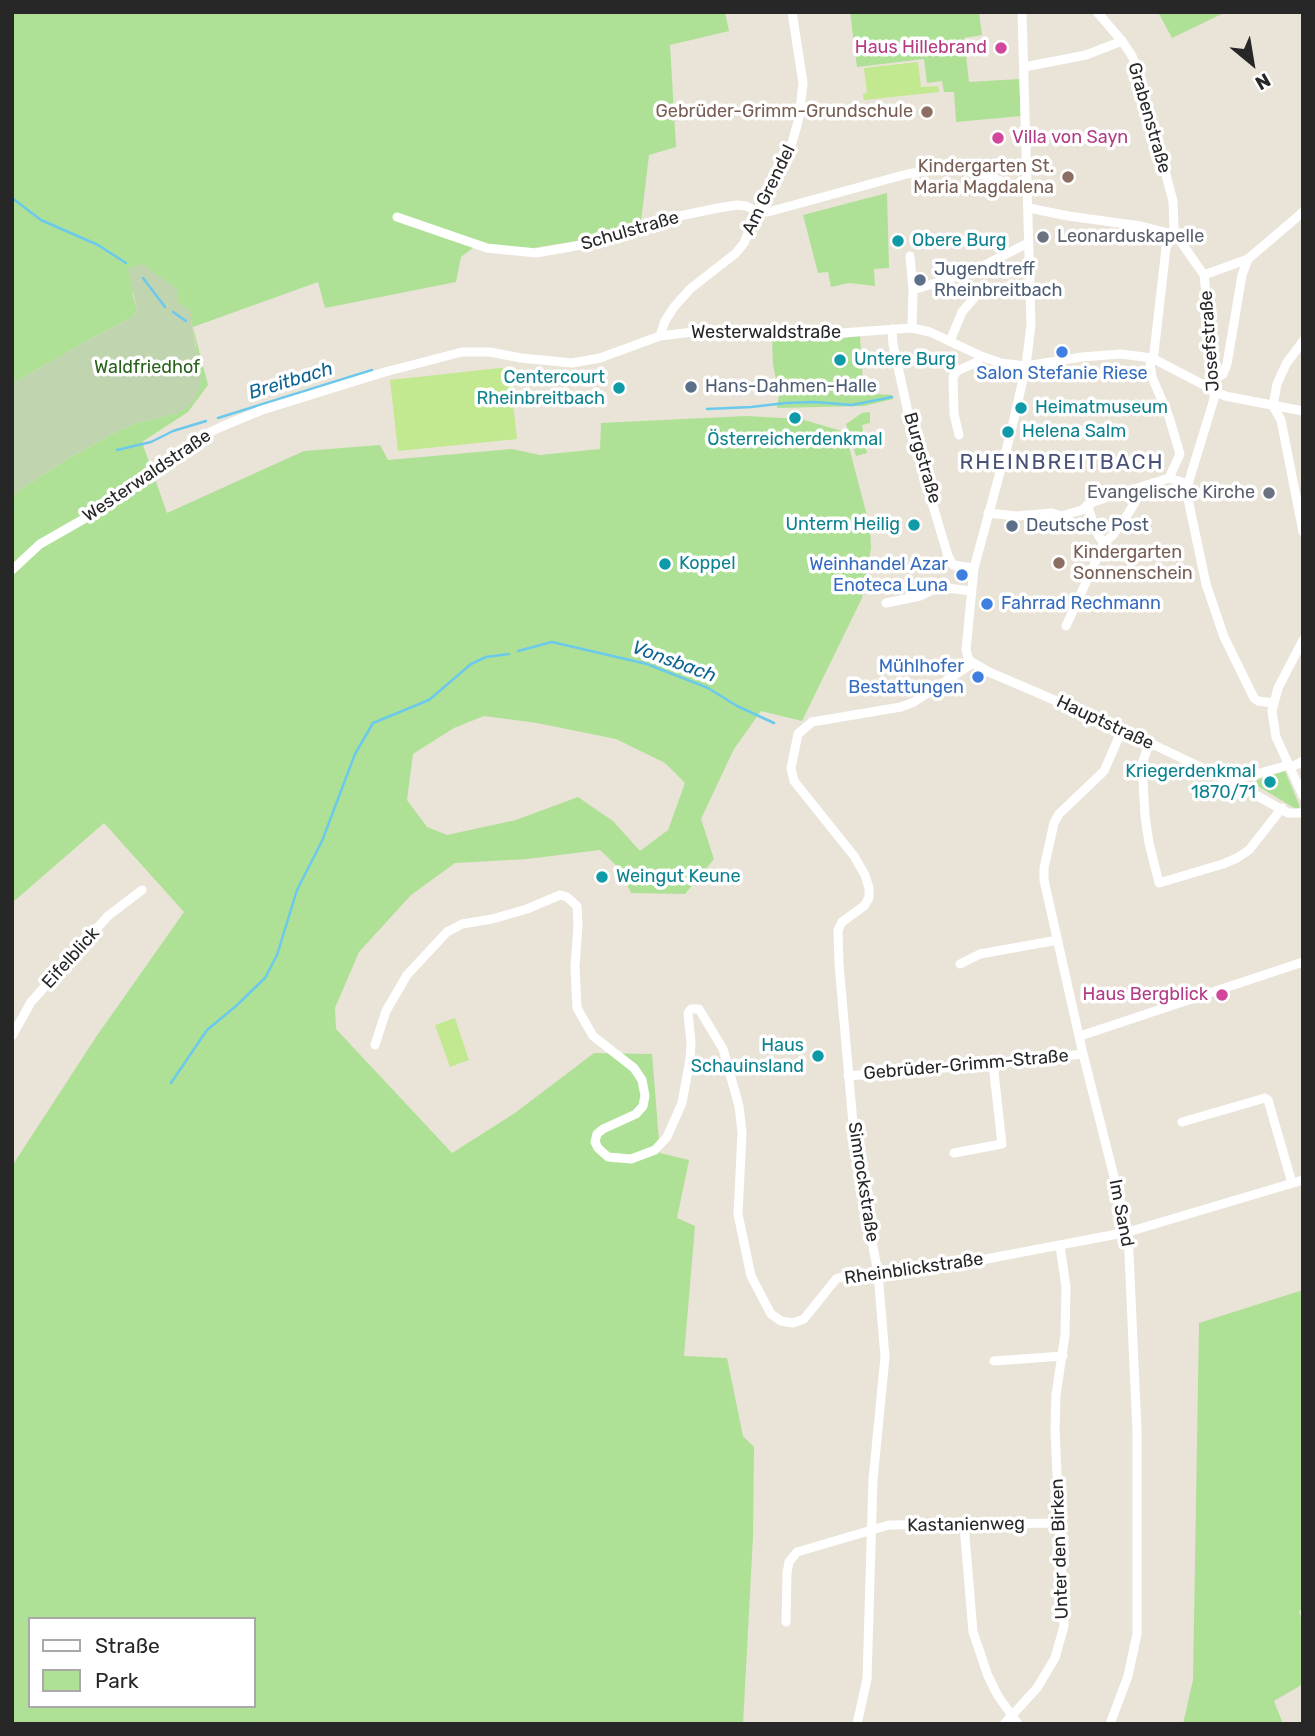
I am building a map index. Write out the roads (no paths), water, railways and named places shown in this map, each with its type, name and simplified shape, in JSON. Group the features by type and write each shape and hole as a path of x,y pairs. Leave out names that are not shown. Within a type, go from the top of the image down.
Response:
{"street":[{"name":"Am Grendel","path":"660,336 665,321 690,289 736,253 744,243 757,211 782,168 792,144 803,83 792,12"},
{"path":"973,663 966,650 974,568 1026,366 1032,299 1028,245 1022,12"},
{"name":"Grabenstraße","path":"1097,12 1122,41 1138,70 1173,201 1174,228 1166,253 1166,269 1152,358"},
{"path":"1024,67 1086,55 1122,41"},
{"name":"Schulstraße","path":"397,218 487,248 536,253 593,243 650,222 718,208 737,205 768,212 907,174 961,170 1012,185 1026,186"},
{"path":"1029,208 1068,216 1109,220 1172,234"},
{"path":"1205,275 1248,259 1303,212"},
{"name":"Josefstraße","path":"1172,234 1179,238 1205,275 1214,380 1214,399 1188,484 1188,499 1198,551 1224,637 1254,698 1273,703"},
{"path":"913,290 971,272 1028,245"},
{"path":"910,256 912,328"},
{"path":"1214,380 1223,374 1227,364 1242,275 1248,259"},
{"path":"950,341 962,312 974,298"},
{"name":"Westerwaldstraße","path":"12,570 40,544 119,499 206,434 262,410 384,372 462,352 490,352 572,363 600,358 660,336 709,330 827,334 912,328 930,332 1001,363 1026,366 1121,354 1152,358"},
{"name":"Burgstraße","path":"892,329 892,344 916,449 950,560 956,567 974,568"},
{"path":"1303,341 1286,364 1277,384 1273,406 1280,420 1303,532"},
{"path":"958,435 954,414 953,377 957,371 977,362 981,356"},
{"path":"1169,478 1181,454 1170,418 1150,370 1152,358 1214,391 1303,411"},
{"path":"988,513 1016,516 1052,513 1061,516 1169,478 1188,484"},
{"path":"1066,626 1104,543 1128,514 1138,497 1138,489"},
{"path":"1087,505 1098,535 1104,543"},
{"path":"886,603 920,596 939,587 971,591"},
{"path":"1303,640 1273,703 1272,724 1303,796"},
{"name":"Hauptstraße","path":"973,663 1234,783 1288,813 1303,813"},
{"name":"Simrockstraße","path":"857,1724 867,1679 873,1480 885,1357 878,1273 856,1158 838,930 869,898 865,875 854,856 794,781 791,768 798,734 812,722 901,707 914,702 973,663"},
{"name":"Im Sand","path":"1111,1724 1128,1676 1137,1634 1137,1431 1128,1232 1083,1054 1044,868 1054,823 1059,814 1104,771 1122,730"},
{"path":"1149,743 1142,764 1145,816 1159,883 1237,858 1249,850 1282,808"},
{"path":"1234,783 1238,779 1303,761"},
{"name":"Eifelblick","path":"12,1036 31,1002 108,916 142,890"},
{"name":"Rheinblickstraße","path":"375,1045 386,1011 407,975 447,932 462,924 527,909 560,895 567,897 577,906 577,1008 593,1036 634,1068 642,1080 645,1096 643,1106 636,1114 603,1129 597,1135 596,1142 601,1153 608,1157 631,1159 655,1150 667,1137 682,1103 690,1059 688,1013 691,1009 699,1009 723,1049 736,1088 742,1133 738,1214 751,1276 771,1314 781,1321 793,1323 804,1319 836,1279 848,1275 939,1268 1128,1232 1303,1180"},
{"path":"960,964 980,954 1058,940"},
{"name":"Gebrüder-Grimm-Straße","path":"1080,1036 1303,962"},
{"name":"Gebrüder-Grimm-Straße","path":"848,1076 993,1065 1083,1054"},
{"path":"954,1153 1002,1144 993,1065"},
{"path":"1182,1122 1265,1098 1268,1100 1292,1183"},
{"name":"Unter den Birken","path":"1004,1724 1016,1720 1037,1688 1055,1658 1063,1626 1055,1430 1056,1395 1063,1356 1066,1287 1060,1246"},
{"path":"994,1361 1063,1356"},
{"name":"Kastanienweg","path":"872,1529 889,1525 1060,1524"},
{"path":"964,1525 973,1632 988,1676 1016,1720"},
{"path":"786,1622 787,1573 789,1562 796,1552 872,1529"}],"waterway":[{"path":"12,198 41,220 98,245 126,263"},
{"path":"143,278 165,307"},
{"path":"173,312 186,321"},
{"name":"Breitbach","path":"218,418 372,370"},
{"name":"Breitbach","path":"707,409 814,402 852,405 892,397"},
{"name":"Breitbach","path":"117,450 151,442 173,431 206,421"},
{"name":"Vonsbach","path":"518,651 552,642 647,664 708,688 737,706 774,723"},
{"path":"171,1083 207,1030 265,978 277,955 297,890 322,841 355,754 373,723 429,700 471,664 486,657 509,654"}],"place":[{"name":"Haus Hillebrand","path":"1001,48"},
{"name":"Gebrüder-Grimm-Grundschule","path":"927,112"},
{"name":"Villa von Sayn","path":"998,138"},
{"name":"Kindergarten St. Maria Magdalena","path":"1068,177"},
{"name":"Leonarduskapelle","path":"1043,237"},
{"name":"Obere Burg","path":"898,241"},
{"name":"Jugendtreff Rheinbreitbach","path":"920,280"},
{"name":"Salon Stefanie Riese","path":"1062,352"},
{"name":"Untere Burg","path":"840,360"},
{"name":"Hans-Dahmen-Halle","path":"691,387"},
{"name":"Centercourt Rheinbreitbach","path":"619,388"},
{"name":"Heimatmuseum","path":"1021,408"},
{"name":"Österreicherdenkmal","path":"795,418"},
{"name":"Helena Salm","path":"1008,432"},
{"name":"Evangelische Kirche","path":"1269,493"},
{"name":"Unterm Heilig","path":"914,525"},
{"name":"Deutsche Post","path":"1012,526"},
{"name":"Kindergarten Sonnenschein","path":"1059,563"},
{"name":"Koppel","path":"665,564"},
{"name":"Weinhandel Azar Enoteca Luna","path":"962,575"},
{"name":"Fahrrad Rechmann","path":"987,604"},
{"name":"Mühlhofer Bestattungen","path":"978,677"},
{"name":"Kriegerdenkmal 1870/71","path":"1270,782"},
{"name":"Weingut Keune","path":"602,877"},
{"name":"Haus Bergblick","path":"1222,995"},
{"name":"Haus Schauinsland","path":"818,1056"}],"district":[{"name":"RHEINBREITBACH","path":"1062,463"}],"park label":[{"name":"Waldfriedhof","path":"147,368"}]}
